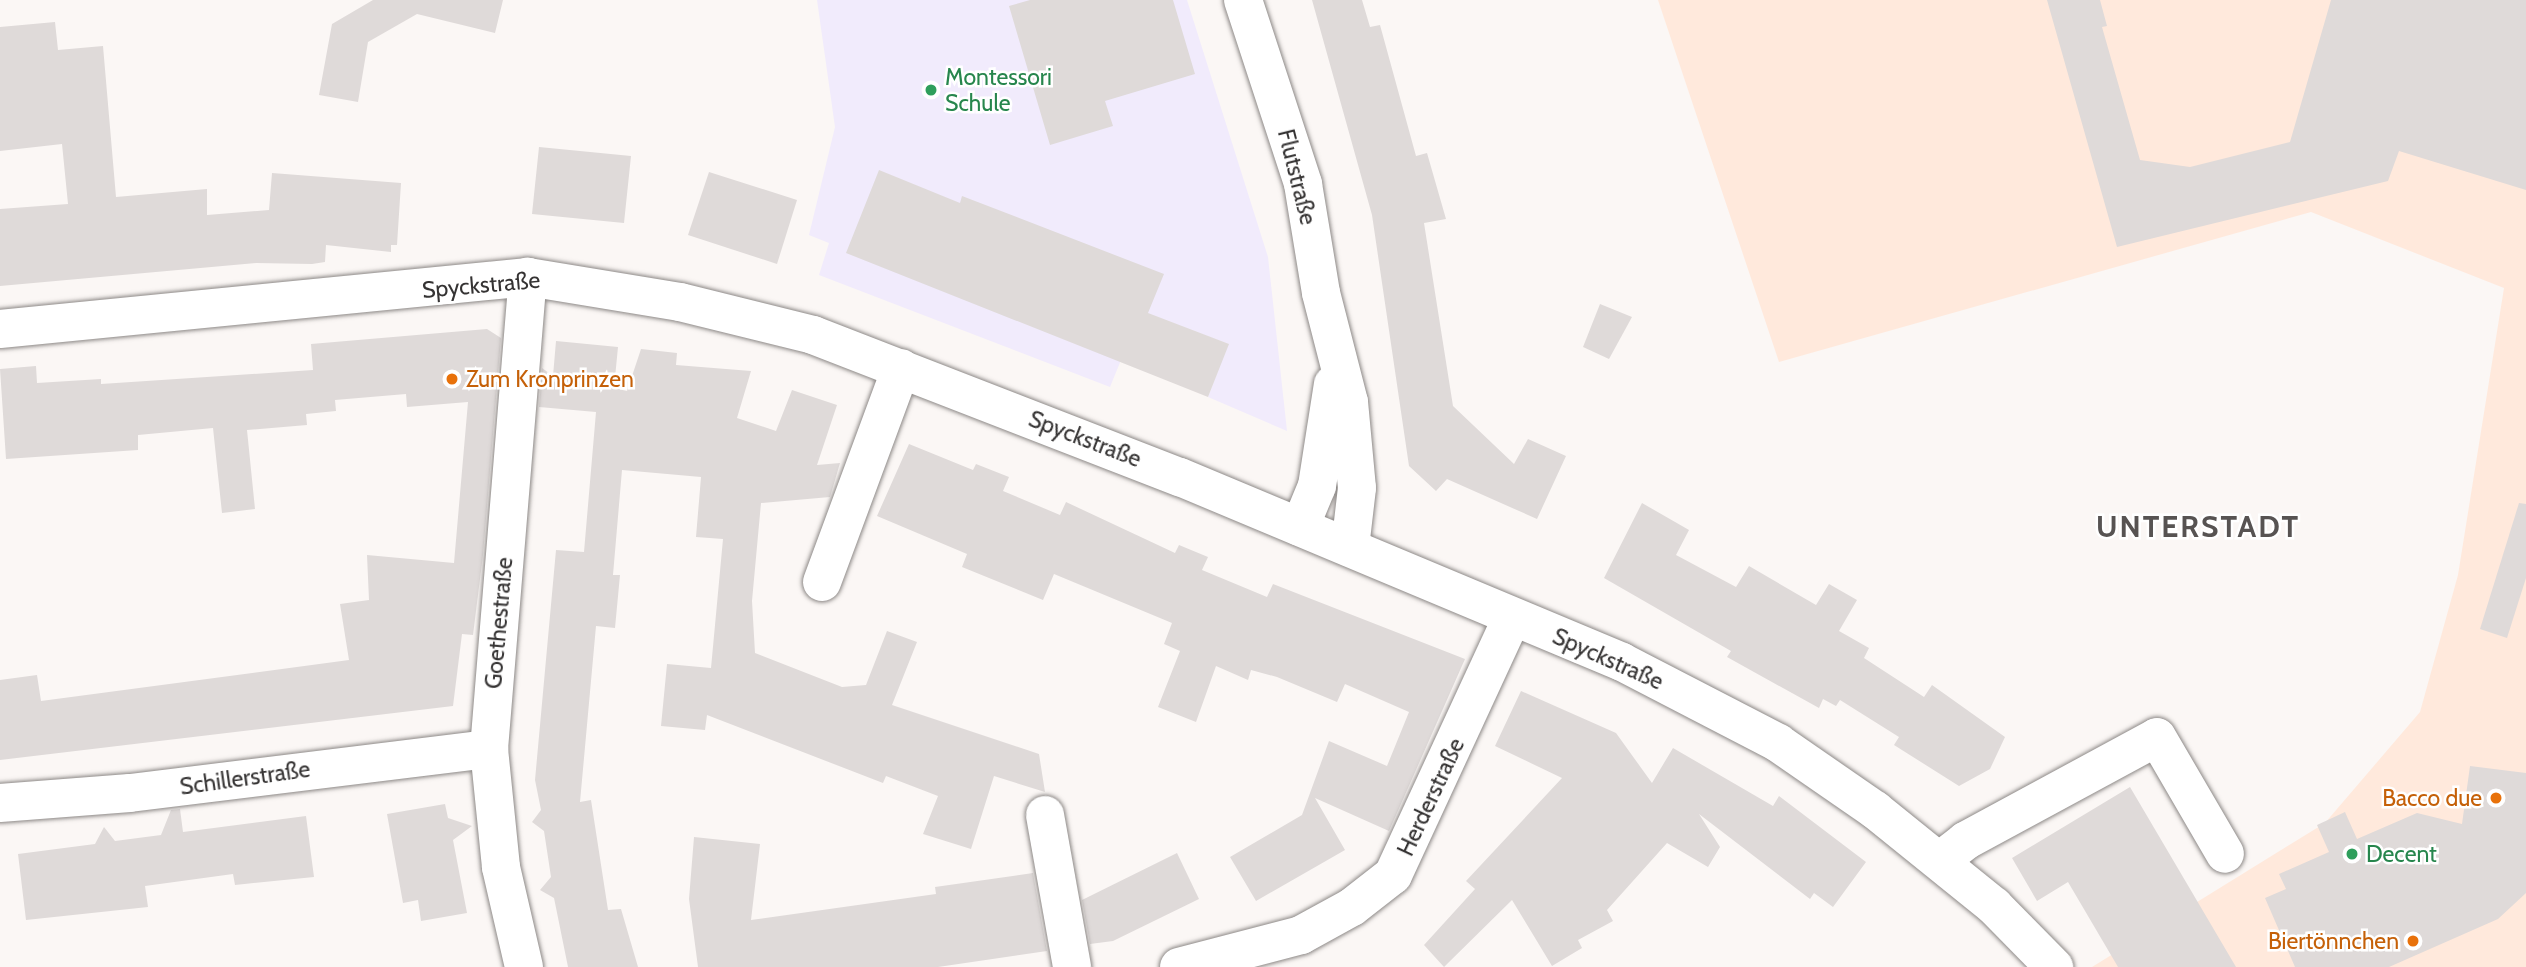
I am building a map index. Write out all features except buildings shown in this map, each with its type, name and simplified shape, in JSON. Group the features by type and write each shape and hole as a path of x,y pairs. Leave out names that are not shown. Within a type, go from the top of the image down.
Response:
{"street":[{"name":"Flutstraße","path":"1243,0 1303,184 1335,358 1355,438 1356,519 1350,548"},
{"name":"Spyckstraße","path":"0,329 528,278 680,302 813,335 1300,527 1622,662 1778,743 1941,860 2054,967"},
{"name":"Goethestraße","path":"524,967 501,867 489,749 528,278"},
{"name":"Flutstraße","path":"1300,527 1326,447 1335,358"},
{"path":"822,582 901,368"},
{"name":"Herderstraße","path":"1179,967 1301,935 1352,906 1393,875 1512,617"},
{"path":"1941,860 1965,841 2157,737 2225,854"},
{"name":"Schillerstraße","path":"0,803 130,793 489,749"},
{"path":"1045,815 1072,967"}],"shaded area":[{"path":"817,0 1187,0 1268,257 1287,431 1208,397 1228,344 1141,311 1110,387 819,275 829,243 809,235 835,127"},
{"path":"1658,0 2526,0 2526,967 2092,967 2325,823 2420,712 2458,575 2504,288 2311,212 1779,362"}],"place":[{"name":"Montessori Schule","path":"931,90"},
{"name":"Zum Kronprinzen","path":"452,379"},
{"name":"Bacco due","path":"2496,798"},
{"name":"Decent","path":"2352,854"},
{"name":"Biertönnchen","path":"2413,941"}],"district":[{"name":"UNTERSTADT","path":"2198,527"}]}
